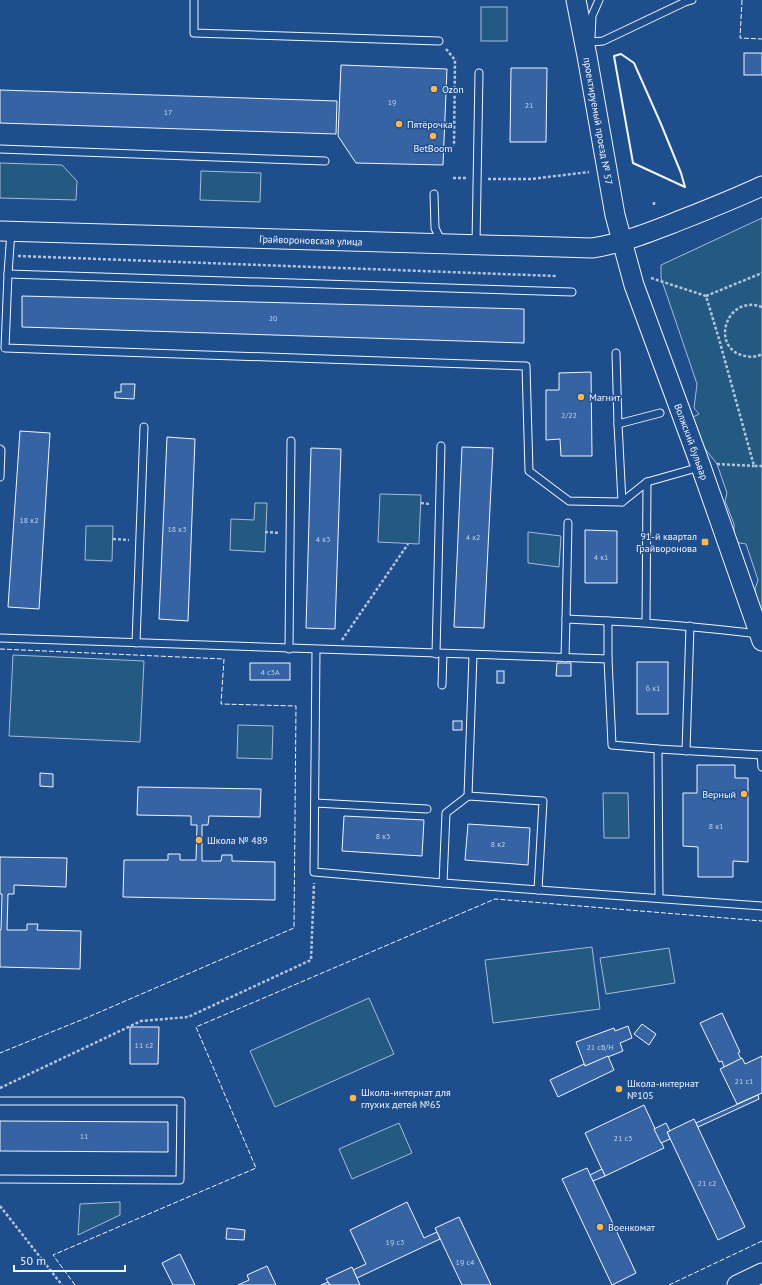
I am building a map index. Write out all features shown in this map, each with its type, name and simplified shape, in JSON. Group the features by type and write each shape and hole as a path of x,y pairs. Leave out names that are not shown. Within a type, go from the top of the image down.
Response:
{"main road":[{"name":"проектируемый проезд № 57","path":"576,0 589,49 615,215 622,242"},
{"name":"Грайвороновская улица","path":"5,231 592,248 622,242 762,186"},
{"name":"Волжский бульвар","path":"622,242 634,285 709,466 761,637"},
{"path":"737,1285 762,1273"}],"lane":[{"path":"194,0 194,33 439,41"},
{"path":"589,49 592,16 600,0"},
{"path":"589,49 604,40 692,0"},
{"path":"476,245 479,73"},
{"path":"0,149 325,161"},
{"path":"434,194 435,228 442,243"},
{"path":"5,231 9,256 5,348 526,366 529,471 569,501 622,502 647,482 709,466"},
{"path":"8,274 572,292"},
{"path":"616,353 622,502"},
{"path":"618,424 660,414"},
{"path":"136,643 144,427"},
{"path":"288,649 292,441"},
{"path":"441,446 439,654 442,685"},
{"path":"0,449 0,477"},
{"path":"646,622 647,482"},
{"path":"564,658 568,523"},
{"path":"566,619 646,622 690,626 761,637"},
{"path":"608,621 608,659 612,745 658,750 761,755 762,767"},
{"path":"686,751 690,626"},
{"path":"0,638 608,659"},
{"path":"316,650 314,872 443,883 762,906"},
{"path":"468,796 473,655"},
{"path":"658,750 659,898"},
{"path":"443,883 446,813 468,796 543,801 538,890"},
{"path":"315,803 427,809"},
{"path":"0,1102 181,1102 180,1180 0,1179"}],"path":[{"path":"439,41 455,60 454,146"},
{"path":"453,178 531,179 589,172"},
{"path":"9,256 556,276"},
{"path":"651,278 706,296 762,273"},
{"path":"706,296 754,466"},
{"path":"762,307 745,305 736,310 729,317 725,327 726,337 730,346 737,353 747,357 757,357 762,354"},
{"path":"719,339 726,337"},
{"path":"709,466 762,466"},
{"path":"113,539 140,540"},
{"path":"334,650 408,544"},
{"path":"0,1088 141,1021 188,1017 311,960 314,872"},
{"path":"0,1206 62,1285"}],"shaded area":[{"path":"481,7 507,7 507,41 481,41"},
{"path":"0,163 62,165 77,181 76,200 0,198"},
{"path":"201,171 261,173 260,202 200,200"},
{"path":"762,218 762,624 755,589 758,580 746,544 734,542 734,524 725,501 727,493 717,464 699,441 693,417 699,414 694,408 697,384 661,278 661,265"},
{"path":"380,494 421,495 419,544 378,542"},
{"path":"255,503 267,503 265,552 230,550 231,519 254,520"},
{"path":"86,526 113,526 112,561 85,560"},
{"path":"528,532 561,536 559,567 528,563"},
{"path":"13,655 144,661 140,742 9,736"},
{"path":"238,725 273,726 272,759 237,758"},
{"path":"603,793 628,793 629,838 604,838"},
{"path":"592,947 600,1009 493,1023 485,960"},
{"path":"669,948 675,983 606,994 600,958"},
{"path":"369,998 394,1054 275,1107 250,1051"},
{"path":"399,1123 412,1153 352,1179 339,1149"},
{"path":"120,1202 120,1215 78,1235 80,1204"}],"building":[{"path":"744,53 762,53 762,75 744,75"},
{"path":"341,65 447,69 443,165 356,163 338,136"},
{"path":"511,68 547,68 546,142 510,142"},
{"path":"0,90 337,101 336,134 0,123"},
{"path":"22,296 524,309 524,343 22,327"},
{"path":"591,372 592,456 561,456 560,439 546,440 546,390 559,390 559,373"},
{"path":"121,384 135,384 134,399 115,398 115,392 121,392"},
{"path":"20,431 50,433 39,609 8,607"},
{"path":"167,437 195,439 188,621 159,619"},
{"path":"462,447 493,448 484,628 454,627"},
{"path":"311,448 341,449 335,629 306,628"},
{"path":"585,530 617,531 617,583 585,583"},
{"path":"637,662 668,662 668,714 637,714"},
{"path":"250,663 290,663 290,680 250,680"},
{"path":"557,663 571,663 571,676 556,676"},
{"path":"497,671 504,671 504,683 497,683"},
{"path":"453,721 462,721 462,730 453,730"},
{"path":"697,765 735,765 735,778 748,778 748,862 733,861 733,877 698,877 698,847 683,846 683,793 697,793"},
{"path":"40,773 53,774 53,787 40,786"},
{"name":"Школа № 489","path":"138,787 261,789 260,817 209,816 208,825 202,825 202,861 221,861 222,855 232,855 232,861 275,862 275,900 123,897 124,860 168,860 168,854 180,854 180,860 196,860 197,825 191,825 191,816 137,815"},
{"path":"344,816 424,820 422,856 342,851"},
{"path":"468,824 530,828 528,865 465,860"},
{"path":"0,857 67,858 66,887 14,885 14,894 8,894 7,930 27,930 27,924 38,924 37,930 81,931 80,969 0,967 2,894 0,894"},
{"path":"722,1013 740,1052 738,1053 741,1059 724,1067 722,1061 719,1062 700,1023"},
{"path":"642,1024 656,1034 649,1045 634,1034"},
{"path":"628,1026 632,1038 620,1043 623,1051 585,1066 576,1042 614,1028 615,1031"},
{"path":"130,1027 159,1027 158,1064 130,1064"},
{"path":"608,1056 614,1070 558,1097 550,1080 584,1064 585,1066"},
{"path":"762,1056 762,1093 737,1104 720,1069 742,1058 745,1064"},
{"path":"758,1095 759,1099 698,1127 696,1123"},
{"path":"644,1105 664,1148 605,1176 585,1133"},
{"path":"694,1119 745,1227 718,1240 667,1132"},
{"path":"0,1121 168,1122 168,1152 0,1151"},
{"path":"666,1123 670,1131 667,1132 670,1139 661,1143 654,1129"},
{"name":"Военкомат","path":"587,1168 636,1273 612,1285 562,1179"},
{"path":"602,1169 605,1176 593,1181 590,1175"},
{"path":"407,1202 424,1238 437,1232 440,1239 357,1278 353,1270 366,1264 350,1230"},
{"path":"459,1217 491,1285 462,1285 435,1228"},
{"path":"227,1228 245,1230 244,1240 226,1239"},
{"path":"180,1254 195,1285 173,1285 162,1263"},
{"path":"267,1266 276,1285 238,1285 249,1280 247,1275"},
{"path":"352,1267 360,1285 330,1285 326,1279"},
{"path":"328,1282 330,1285 321,1285"}],"fence":[{"path":"742,0 740,38 762,39"},
{"path":"0,649 224,659 221,704 296,706 294,928 86,1018 0,1053"},
{"path":"75,1285 53,1255 256,1168 196,1027 495,899 762,921"},
{"path":"669,1285 762,1241"}],"wall":[{"path":"621,54 634,63 661,124 681,173 685,187 633,163 614,56 621,54"}],"place":[{"name":"Ozon","path":"434,89"},
{"name":"Пятёрочка","path":"399,124"},
{"name":"BetBoom","path":"433,136"},
{"name":"Магнит","path":"581,397"},
{"name":"91-й квартал Грайворонова","path":"705,542"},
{"name":"Верный","path":"744,794"},
{"name":"Школа № 489","path":"199,840"},
{"name":"Школа-интернат №105","path":"619,1089"},
{"name":"Школа-интернат для глухих детей №65","path":"353,1098"},
{"name":"Военкомат","path":"600,1227"}]}
